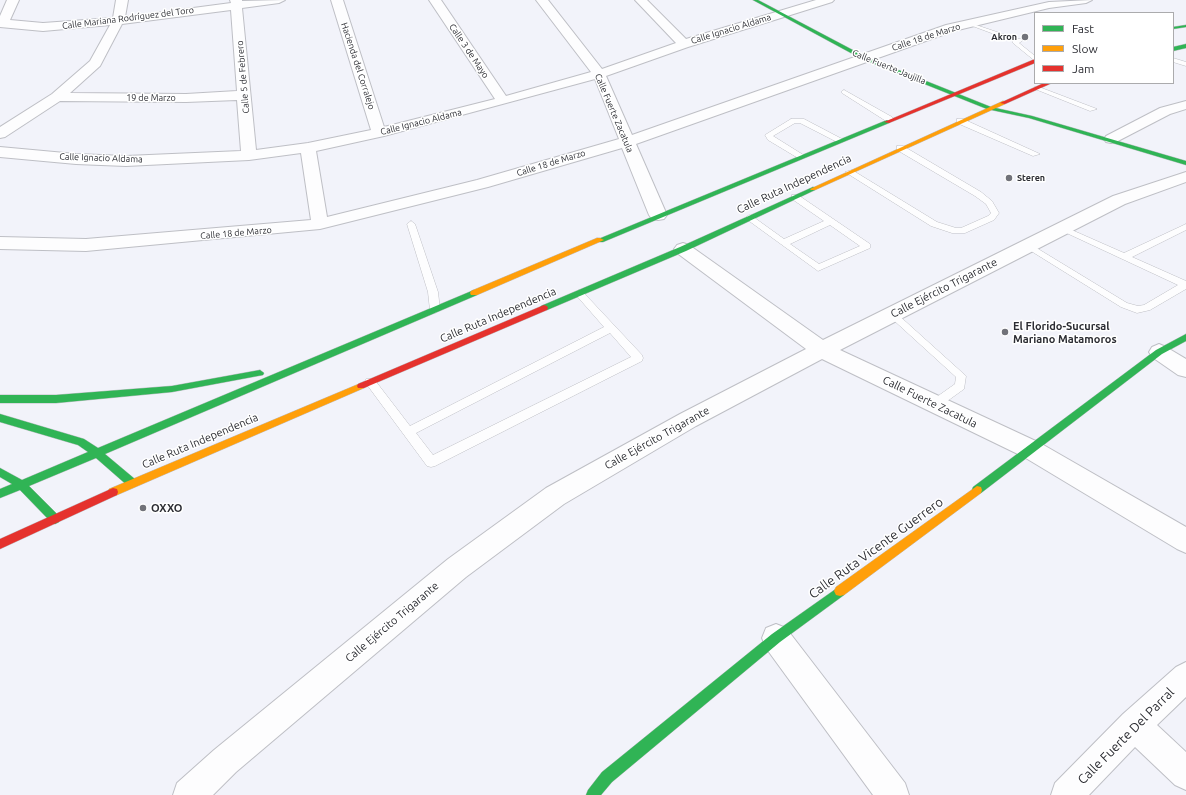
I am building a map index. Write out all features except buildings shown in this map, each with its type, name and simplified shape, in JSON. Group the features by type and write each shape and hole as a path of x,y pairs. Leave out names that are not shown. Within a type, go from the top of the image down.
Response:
{"main road":[{"name":"Calle Fuerte Jaujilla","path":"755,0 810,16"},
{"name":"Calle Fuerte Jaujilla","path":"787,9 864,58 954,92 989,108 1030,117 1111,139 1185,175"},
{"path":"1174,28 1186,26"},
{"name":"Calle Fuerte Jaujilla","path":"871,44 898,56"},
{"path":"1174,49 1186,46"},
{"name":"Calle Ruta Independencia","path":"0,494 658,215 1034,60"},
{"name":"Calle Fuerte Jaujilla","path":"957,81 1003,102 1030,117"},
{"name":"Calle Ruta Independencia","path":"0,544 132,483 683,249 960,120 1046,84"},
{"name":"Calle Ruta Vicente Guerrero","path":"593,795 607,778 776,638 1032,450 1159,352 1186,337"},
{"path":"0,399 56,399 172,389 250,376 334,353"},
{"path":"0,418 81,442 97,453 132,483"},
{"path":"0,472 21,485 55,519"}],"street":[{"path":"1,24 13,0"},
{"path":"0,134 57,97 95,63 118,21 122,0"},
{"name":"Calle Mariana Rodríguez del Toro","path":"1,24 43,27 118,21 236,2 279,0"},
{"name":"Hacienda del Corralejo","path":"337,0 379,133"},
{"name":"Calle 3 de Mayo","path":"435,0 503,101"},
{"name":"Calle Fuerte Zacatula","path":"542,0 599,74 626,142 658,215"},
{"path":"641,0 684,44"},
{"name":"Calle Ignacio Aldama","path":"0,152 126,160 249,154 308,148 379,133 503,101 599,74 787,9 828,0"},
{"name":"Calle 18 de Marzo","path":"0,243 86,245 320,224 482,184 626,142 884,50 969,23 1049,5 1086,0"},
{"name":"Calle 5 de Febrero","path":"236,2 249,154"},
{"name":"19 de Marzo","path":"57,97 186,98 245,95"},
{"path":"1111,139 1165,111 1186,105"},
{"path":"308,148 320,224"},
{"name":"Calle Ejército Trigarante","path":"189,795 225,761 457,568 555,496 688,420 892,314 1119,200 1185,175"},
{"name":"Calle Fuerte Zacatula","path":"683,249 822,350 1032,450 1186,541"},
{"path":"1159,352 1186,369"},
{"path":"776,638 893,795"},
{"name":"Calle Fuerte Del Parral","path":"1067,795 1134,725 1186,677"},
{"path":"1134,725 1186,774"}],"lane":[{"path":"969,23 1019,41 1015,42 1034,59"},
{"path":"1174,60 1186,64"},
{"path":"1036,88 1093,109"},
{"path":"844,92 889,119"},
{"path":"960,120 1036,154"},
{"path":"801,156 771,138 769,135 794,121 801,122 840,140"},
{"path":"849,172 934,224 962,231 991,218 994,213 988,203 978,194 900,148"},
{"path":"750,218 818,268 867,246 795,197"},
{"path":"784,243 830,221"},
{"path":"411,224 433,292 435,310"},
{"path":"1124,257 1186,227"},
{"path":"1062,229 1186,285"},
{"path":"1027,246 1124,305 1137,310 1147,308 1186,285"},
{"path":"370,382 431,462 638,358 579,293"},
{"path":"892,314 961,376 960,386 935,404"},
{"path":"408,432 611,328"}],"traffic: fast":[{"path":"755,0 864,58 989,108 1030,117 1186,163"},
{"path":"1174,28 1186,26"},
{"path":"1174,49 1186,46"},
{"path":"600,240 887,122"},
{"path":"544,308 683,249 813,189"},
{"path":"0,494 474,293"},
{"path":"977,490 1159,352 1186,337"},
{"path":"0,399 56,399 172,389 260,373"},
{"path":"0,418 81,442 97,453 132,483"},
{"path":"0,472 21,485 55,519"},
{"path":"593,795 607,777 776,638 840,591"}],"traffic: slow":[{"path":"813,189 1003,103"},
{"path":"474,293 600,240"},
{"path":"113,492 361,386"},
{"path":"840,591 977,490"}],"traffic: jam":[{"path":"887,122 1034,61"},
{"path":"1003,103 1047,84"},
{"path":"361,386 544,308"},
{"path":"0,544 113,492"}],"place":[{"name":"Akron","path":"1025,37"},
{"name":"Steren","path":"1009,178"},
{"name":"El Florido-Sucursal Mariano Matamoros","path":"1005,332"},
{"name":"OXXO","path":"143,508"}]}
